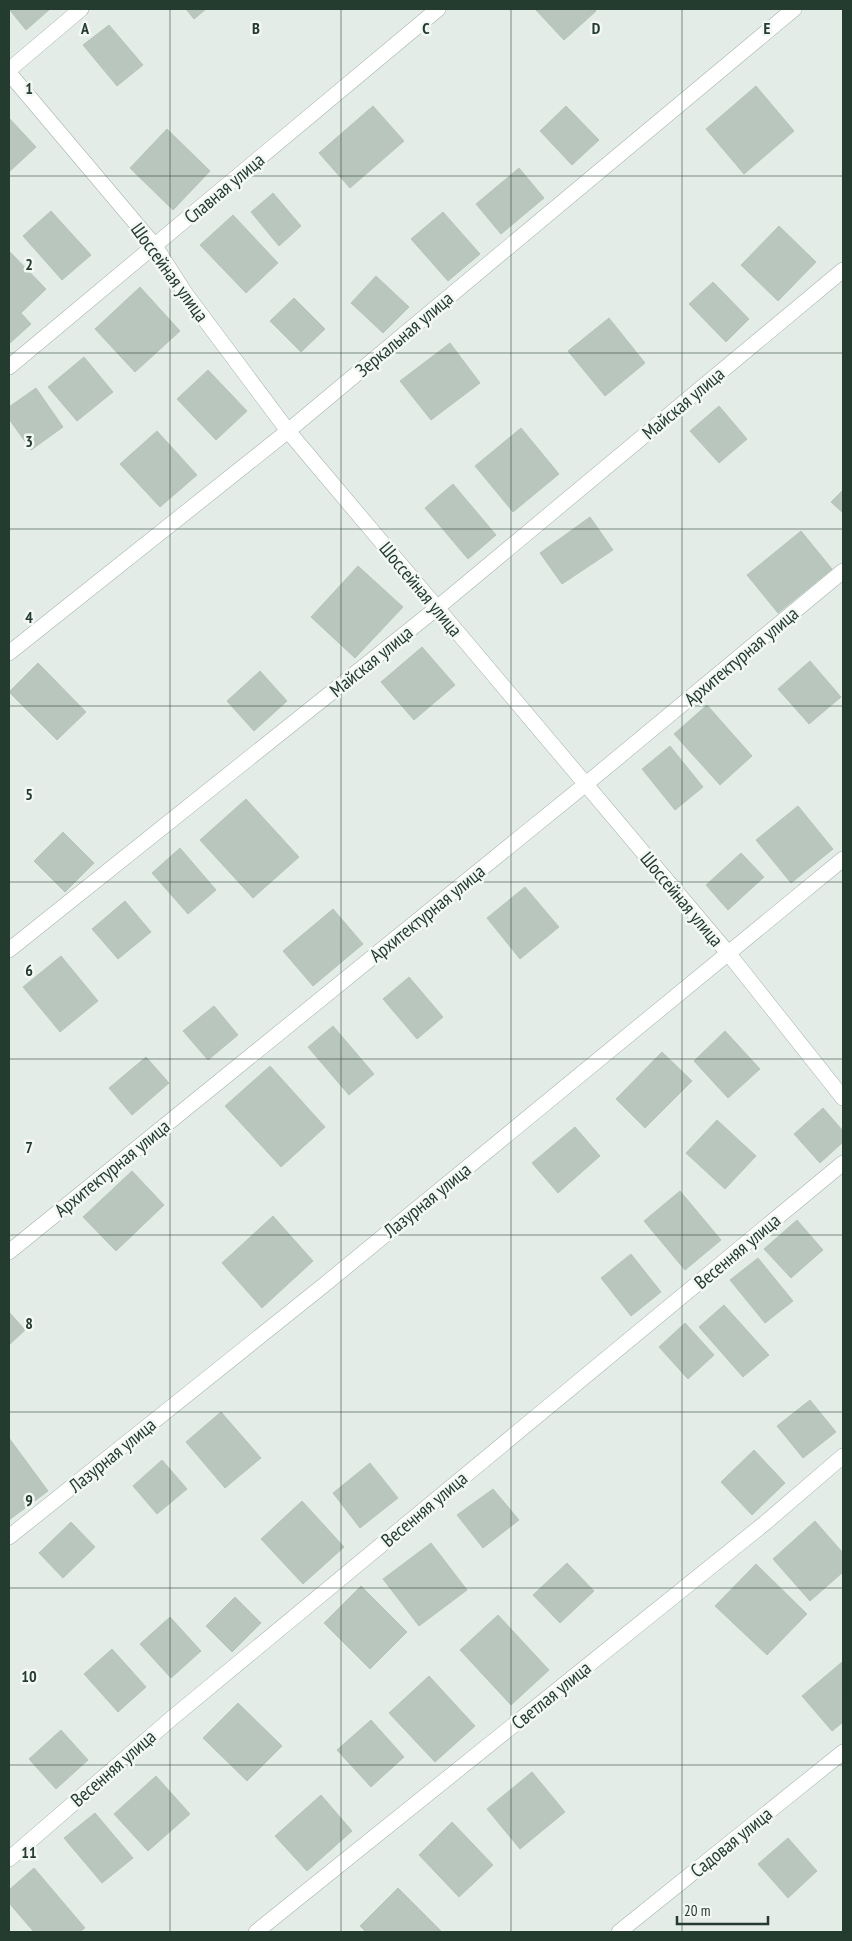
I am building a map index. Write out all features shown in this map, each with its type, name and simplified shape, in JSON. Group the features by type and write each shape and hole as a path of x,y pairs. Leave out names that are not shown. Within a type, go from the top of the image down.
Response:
{"street":[{"path":"9,72 81,9"},
{"name":"Славная улица","path":"9,367 438,9"},
{"name":"Зеркальная улица","path":"9,653 288,431 794,9"},
{"name":"Шоссейная улица","path":"9,72 155,246 185,294 288,431 728,953 843,1098"},
{"name":"Майская улица","path":"9,950 437,608 843,270"},
{"name":"Архитектурная улица","path":"9,1252 586,784 843,571"},
{"name":"Лазурная улица","path":"9,1537 324,1285 843,860"},
{"name":"Весенняя улица","path":"9,1859 172,1718 843,1163"},
{"name":"Светлая улица","path":"256,1932 765,1523 843,1456"},
{"name":"Садовая улица","path":"619,1932 843,1752"}],"building":[{"path":"9,9 50,9 26,30"},
{"path":"186,9 206,9 194,19"},
{"path":"535,9 594,9 596,11 564,40"},
{"path":"109,25 143,65 117,86 83,45"},
{"path":"756,86 794,131 744,174 706,129"},
{"path":"373,106 404,141 350,188 319,153"},
{"path":"566,106 599,140 572,165 540,131"},
{"path":"9,118 36,147 9,172"},
{"path":"167,129 210,171 173,210 130,168"},
{"path":"519,168 544,198 501,234 476,204"},
{"path":"273,193 301,226 279,246 251,212"},
{"path":"51,211 91,255 62,280 23,236"},
{"path":"443,212 480,254 448,281 411,239"},
{"path":"233,215 278,263 246,293 200,245"},
{"path":"779,226 816,262 778,301 741,265"},
{"path":"9,251 46,289 21,313 31,324 10,343 9,341"},
{"path":"376,276 409,307 383,333 351,303"},
{"path":"713,282 749,319 726,342 689,304"},
{"path":"140,287 180,331 135,372 95,329"},
{"path":"294,298 325,329 301,352 270,321"},
{"path":"609,318 645,363 605,396 568,351"},
{"path":"450,343 480,383 431,420 400,381"},
{"path":"84,357 113,392 77,421 48,387"},
{"path":"208,370 247,411 216,440 177,399"},
{"path":"36,388 63,427 31,450 9,419 9,407"},
{"path":"719,406 747,439 719,463 690,431"},
{"path":"521,428 559,474 513,512 475,466"},
{"path":"157,431 197,475 160,507 120,464"},
{"path":"453,484 496,535 468,559 425,508"},
{"path":"843,490 843,513 831,502"},
{"path":"590,517 613,550 562,584 540,553"},
{"path":"801,531 832,569 778,613 747,575"},
{"path":"358,566 403,607 355,658 311,617"},
{"path":"422,647 455,685 414,720 381,682"},
{"path":"810,661 841,697 809,724 778,689"},
{"path":"38,663 86,712 57,740 9,692"},
{"path":"260,671 287,701 254,731 227,701"},
{"path":"707,705 752,756 720,785 674,734"},
{"path":"670,746 703,787 675,810 642,769"},
{"path":"246,799 299,857 253,898 200,840"},
{"path":"798,806 833,849 791,883 756,840"},
{"path":"63,832 94,863 65,892 34,861"},
{"path":"180,848 216,890 188,914 152,873"},
{"path":"741,853 764,877 728,910 706,885"},
{"path":"525,887 559,927 520,959 487,918"},
{"path":"125,901 151,932 118,959 92,929"},
{"path":"333,909 363,944 313,986 283,951"},
{"path":"61,956 98,1001 60,1032 23,987"},
{"path":"409,977 443,1017 417,1039 383,999"},
{"path":"214,1006 238,1035 208,1060 183,1031"},
{"path":"333,1026 374,1074 349,1095 308,1047"},
{"path":"725,1031 760,1069 728,1098 694,1061"},
{"path":"662,1052 692,1081 645,1128 616,1099"},
{"path":"146,1057 169,1083 132,1115 109,1088"},
{"path":"270,1066 325,1127 281,1167 225,1106"},
{"path":"823,1108 843,1131 843,1142 820,1163 794,1134"},
{"path":"717,1120 756,1156 725,1189 686,1153"},
{"path":"575,1127 600,1156 558,1193 532,1163"},
{"path":"132,1171 164,1205 116,1251 83,1217"},
{"path":"680,1191 721,1240 685,1270 644,1221"},
{"path":"273,1216 313,1261 262,1308 222,1263"},
{"path":"797,1220 823,1250 791,1278 764,1249"},
{"path":"631,1254 661,1292 631,1316 601,1278"},
{"path":"758,1258 793,1301 765,1323 730,1280"},
{"path":"724,1305 769,1355 743,1377 699,1327"},
{"path":"9,1312 25,1330 9,1345"},
{"path":"685,1323 714,1355 688,1379 659,1347"},
{"path":"810,1400 836,1432 803,1458 777,1426"},
{"path":"221,1412 261,1458 225,1488 186,1442"},
{"path":"9,1438 48,1491 9,1520"},
{"path":"754,1450 785,1483 752,1515 721,1482"},
{"path":"162,1460 187,1489 157,1514 133,1486"},
{"path":"370,1463 398,1498 360,1528 333,1493"},
{"path":"493,1489 519,1520 483,1548 457,1515"},
{"path":"302,1501 344,1547 303,1584 261,1539"},
{"path":"815,1521 843,1553 843,1572 810,1601 773,1559"},
{"path":"71,1522 95,1547 63,1578 39,1553"},
{"path":"431,1543 467,1590 419,1626 383,1579"},
{"path":"567,1563 594,1591 560,1623 533,1595"},
{"path":"756,1564 807,1614 767,1655 715,1606"},
{"path":"361,1586 407,1632 370,1669 324,1623"},
{"path":"235,1597 261,1623 232,1652 206,1626"},
{"path":"498,1615 549,1670 511,1705 460,1650"},
{"path":"170,1617 201,1651 171,1678 140,1644"},
{"path":"112,1649 146,1687 118,1712 84,1674"},
{"path":"842,1662 843,1722 832,1731 802,1696"},
{"path":"429,1676 475,1726 435,1762 389,1713"},
{"path":"238,1703 282,1746 247,1781 203,1738"},
{"path":"371,1720 404,1757 371,1787 337,1750"},
{"path":"61,1730 88,1760 56,1789 29,1759"},
{"path":"532,1772 565,1812 520,1849 487,1809"},
{"path":"156,1776 190,1814 148,1851 114,1814"},
{"path":"321,1795 352,1831 307,1871 275,1836"},
{"path":"95,1813 133,1858 102,1883 64,1838"},
{"path":"452,1822 493,1865 459,1897 419,1855"},
{"path":"788,1838 817,1871 788,1898 758,1864"},
{"path":"34,1868 85,1928 79,1932 34,1932 9,1903 9,1890"},
{"path":"398,1888 442,1932 366,1932 360,1926"}]}
